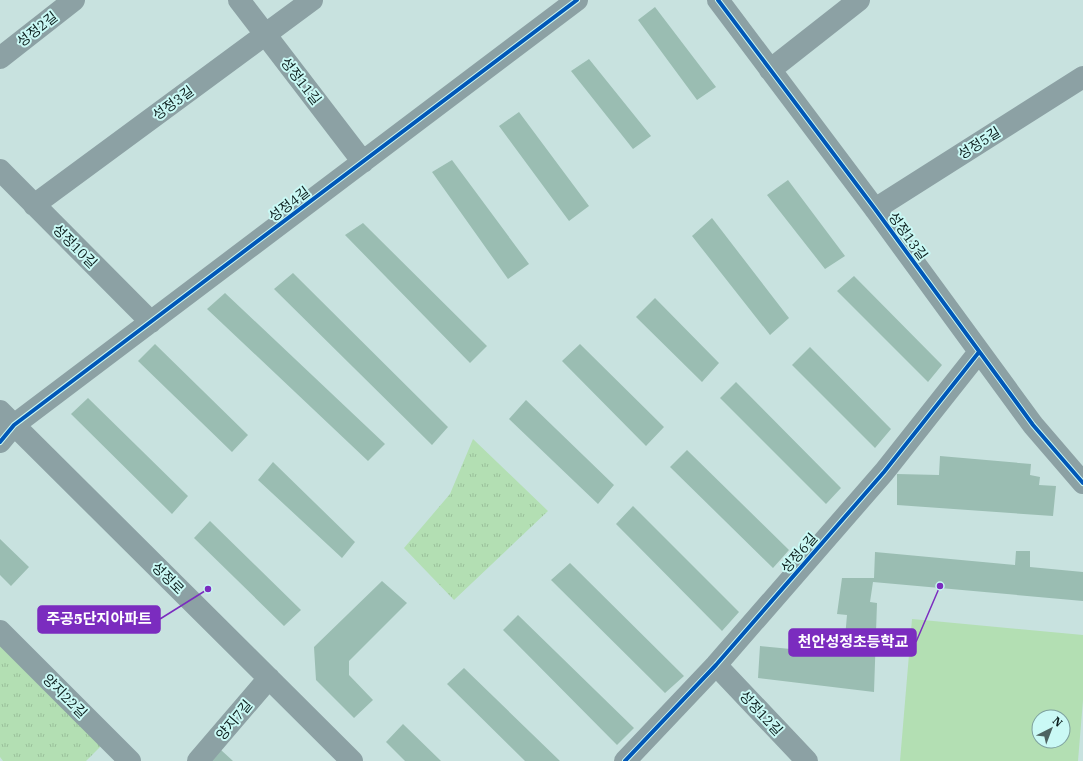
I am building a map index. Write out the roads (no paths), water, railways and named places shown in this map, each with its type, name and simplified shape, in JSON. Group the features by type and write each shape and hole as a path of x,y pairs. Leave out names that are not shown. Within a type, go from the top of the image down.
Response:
{"street":[{"name":"성정2길","path":"0,58 74,0"},
{"name":"성정11길","path":"239,0 363,162"},
{"name":"성정3길","path":"34,205 312,0"},
{"name":"성정4길","path":"0,442 7,418 151,322 576,0"},
{"name":"성정13길","path":"718,0 1033,425 1083,483"},
{"path":"770,70 859,0"},
{"name":"성정5길","path":"874,209 1083,77"},
{"name":"성정10길","path":"0,170 151,322"},
{"name":"성정6길","path":"625,761 716,665 884,472 979,352"},
{"name":"성정로","path":"7,418 352,761"},
{"name":"양지22길","path":"0,631 130,761"},
{"name":"성정12길","path":"716,665 807,761"},
{"name":"양지7길","path":"198,761 269,678"}],"place":[{"name":"천안성정초등학교","path":"940,586"},
{"name":"주공5단지아파트","path":"208,589"}]}
